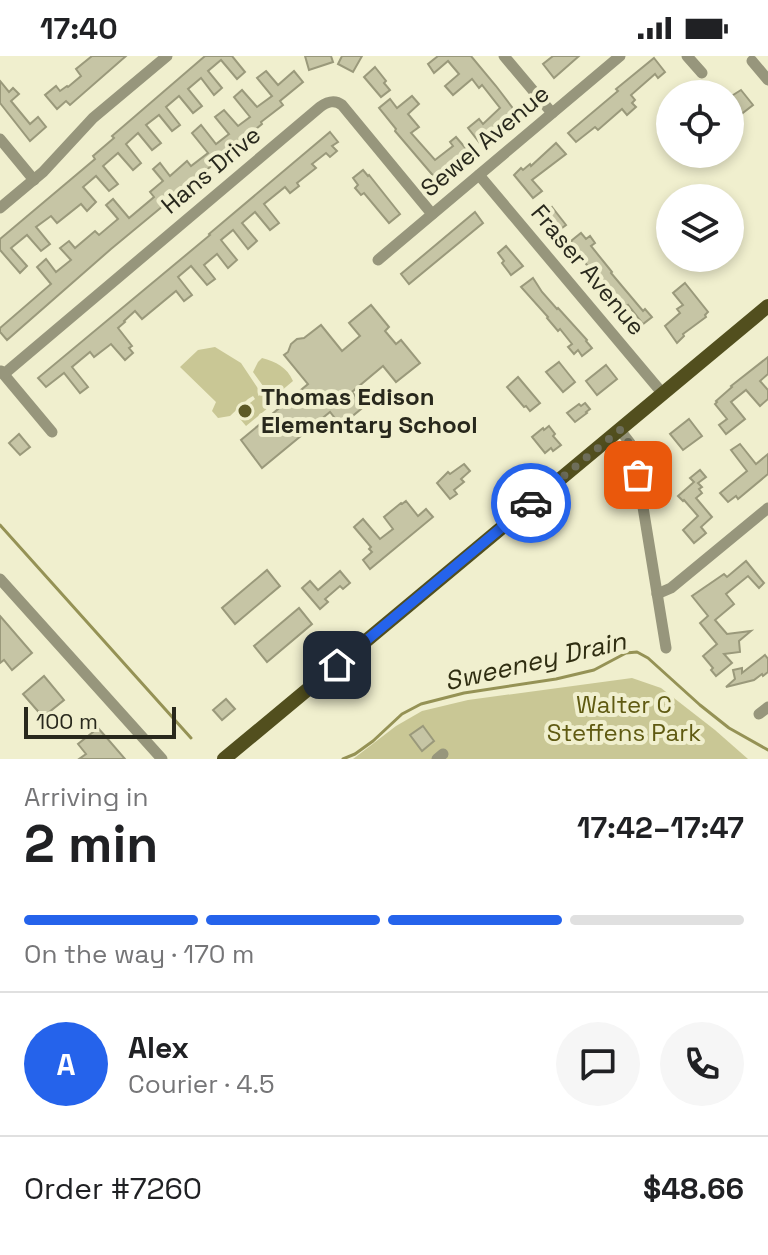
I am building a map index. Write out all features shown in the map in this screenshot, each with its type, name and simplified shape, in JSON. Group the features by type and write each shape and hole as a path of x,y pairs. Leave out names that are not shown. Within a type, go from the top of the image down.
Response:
{"main road":[{"path":"224,759 768,306"}],"street":[{"path":"0,208 34,180 93,118 167,56"},
{"path":"504,56 552,113"},
{"name":"Sewel Avenue","path":"378,260 620,56"},
{"path":"687,56 702,73"},
{"path":"752,61 768,80"},
{"name":"Hans Drive","path":"2,372 329,102 342,105 432,214"},
{"path":"0,139 34,180"},
{"name":"Fraser Avenue","path":"479,175 663,394"},
{"path":"2,372 52,432"},
{"path":"620,430 634,452 666,648"},
{"path":"657,594 671,588 768,508"},
{"path":"0,579 162,759"}],"green space":[{"path":"215,347 241,363 259,390 258,396 266,390 253,372 262,358 280,366 293,381 274,397 270,395 275,402 246,426 236,414 255,399 253,396 230,416 218,418 212,411 216,402 180,367 198,350"},
{"name":"Walter C Steffens Park","path":"632,678 661,688 748,759 353,759 396,726 422,711 468,700"}],"building":[{"path":"92,56 126,56 70,105 66,101 57,109 45,95 56,86 60,91 68,87 81,76 76,69"},
{"path":"205,56 232,56 245,72 237,79 221,60 208,71 222,88 214,95 201,78 188,89 202,106 193,113 179,96 166,107 180,125 172,131 159,115 146,125 161,143 152,150 138,133 126,144 141,163 133,170 118,153 103,166 118,184 109,191 96,176 83,187 96,202 87,211 81,204 57,223 51,216 36,227 50,244 41,251 27,235 11,248 27,266 20,273 0,250 0,239 95,159 93,156 114,138 112,136"},
{"path":"305,56 331,56 333,62 309,70"},
{"path":"342,56 362,56 353,72 338,64"},
{"path":"438,56 471,56 515,111 479,142 468,128 479,119 483,124 500,108 482,85 479,88 472,79 453,95 445,86 459,74 448,61 434,73 428,64"},
{"path":"553,56 579,56 554,78 543,64"},
{"path":"654,58 665,72 658,78 655,74 631,95 636,107 627,115 622,109 598,130 595,127 576,142 568,133"},
{"path":"375,67 390,90 381,97 364,77"},
{"path":"266,71 278,85 294,71 303,82 280,101 283,105 262,124 7,340 0,328 51,284 37,267 46,259 56,272 71,260 60,248 69,241 75,248 95,231 99,235 118,219 106,205 113,199 129,218 154,197 150,192 163,181 153,169 160,163 170,176 187,161 191,166 208,153 192,133 201,125 216,144 229,134 215,117 224,110 238,126 250,117 234,97 242,90 257,107 272,96 257,78"},
{"path":"0,81 9,92 13,88 19,94 11,101 30,124 38,117 46,127 30,141 0,103"},
{"path":"744,94 753,105 744,112"},
{"path":"412,96 419,104 408,114 419,127 411,133 435,160 453,146 450,142 456,137 468,151 436,179 379,108 390,99 397,108"},
{"path":"330,132 338,142 332,146 337,151 330,157 326,153 312,164 316,168 290,193 285,187 264,204 279,223 270,230 255,212 242,223 257,241 248,249 233,230 221,240 237,260 228,268 217,254 204,265 215,279 207,285 191,266 178,277 192,295 184,301 176,291 142,319 135,311 124,321 118,328 132,346 129,348 133,353 125,360 111,344 94,357 90,352 72,367 88,387 80,393 64,373 46,387 38,378 210,235"},
{"path":"556,143 566,154 532,180 542,191 533,198 514,175 521,168 531,166"},
{"path":"363,170 400,214 389,223 364,193 361,195 355,188 358,185 353,178"},
{"path":"552,207 566,225 558,231 543,215"},
{"path":"475,212 483,223 409,284 401,274"},
{"path":"581,233 586,239 590,236 595,243 591,246 611,273 643,311 645,309 652,317 643,324 628,305 623,309 573,248 571,241"},
{"path":"506,246 523,266 511,275 498,253"},
{"path":"533,278 542,292 587,340 592,348 582,356 578,350 574,354 568,347 572,344 521,287"},
{"path":"685,283 708,312 677,343 665,326 680,313 677,309 683,305 673,293"},
{"name":"Thomas Edison Elementary School","path":"371,305 389,327 385,331 396,344 401,340 420,363 396,382 383,366 352,392 361,403 358,405 361,409 344,423 341,419 338,422 330,412 262,468 241,440 308,384 284,355 291,344 321,325 342,351 360,336 349,323"},
{"path":"768,357 768,374 760,381 768,390 768,399 760,406 746,390 731,402 745,419 726,434 719,425 727,419 715,404 716,401"},
{"path":"559,362 575,382 563,392 546,372"},
{"path":"606,365 617,379 597,395 586,381"},
{"path":"518,377 540,403 530,411 507,387"},
{"path":"585,403 590,409 575,422 567,413"},
{"path":"689,419 702,436 683,450 670,434"},
{"path":"549,426 561,445 545,453 532,437"},
{"path":"19,434 30,447 20,455 9,443"},
{"path":"740,444 756,464 768,454 768,474 738,499 736,496 728,502 720,493 747,471 731,450"},
{"path":"464,464 470,471 461,479 464,482 454,490 457,494 450,499 437,483 448,472 450,474"},
{"path":"700,470 706,477 698,483 702,493 696,498 712,517 701,527 706,533 694,543 683,530 698,516 678,496 694,482 690,478"},
{"path":"406,501 418,516 426,509 433,517 370,569 363,560 372,552 371,547 354,527 363,519 380,539 393,529 384,517"},
{"path":"746,561 764,583 759,588 748,576 726,594 734,604 715,620 727,634 751,631 739,641 740,652 724,654 732,663 716,676 703,656 717,644 700,623 708,616 692,596 724,574 727,577"},
{"path":"267,570 280,586 235,624 222,608"},
{"path":"340,571 350,583 343,589 340,586 325,599 328,602 320,609 302,588 310,581 318,590"},
{"path":"299,608 312,624 267,662 254,646"},
{"path":"0,616 32,653 12,670 4,660 0,663"},
{"path":"765,655 768,672 754,680 726,687 735,679 733,670 742,668 742,673"},
{"path":"44,676 64,700 43,717 23,694"},
{"path":"226,699 235,709 222,720 213,710"},
{"path":"423,726 434,741 422,751 410,735"},
{"path":"98,728 125,759 79,759 86,754 78,744"}],"waterway":[{"name":"Sweeney Drain","path":"0,525 191,738"},
{"name":"Sweeney Drain","path":"343,759 355,754 402,714 421,704 464,693 594,670 626,653 637,652 729,728 768,750"}],"way so far":[{"path":"531,503 620,430 634,452 638,475"}],"place":[{"name":"Thomas Edison Elementary School","path":"245,411"}],"route":[{"path":"337,665 531,503"}]}
